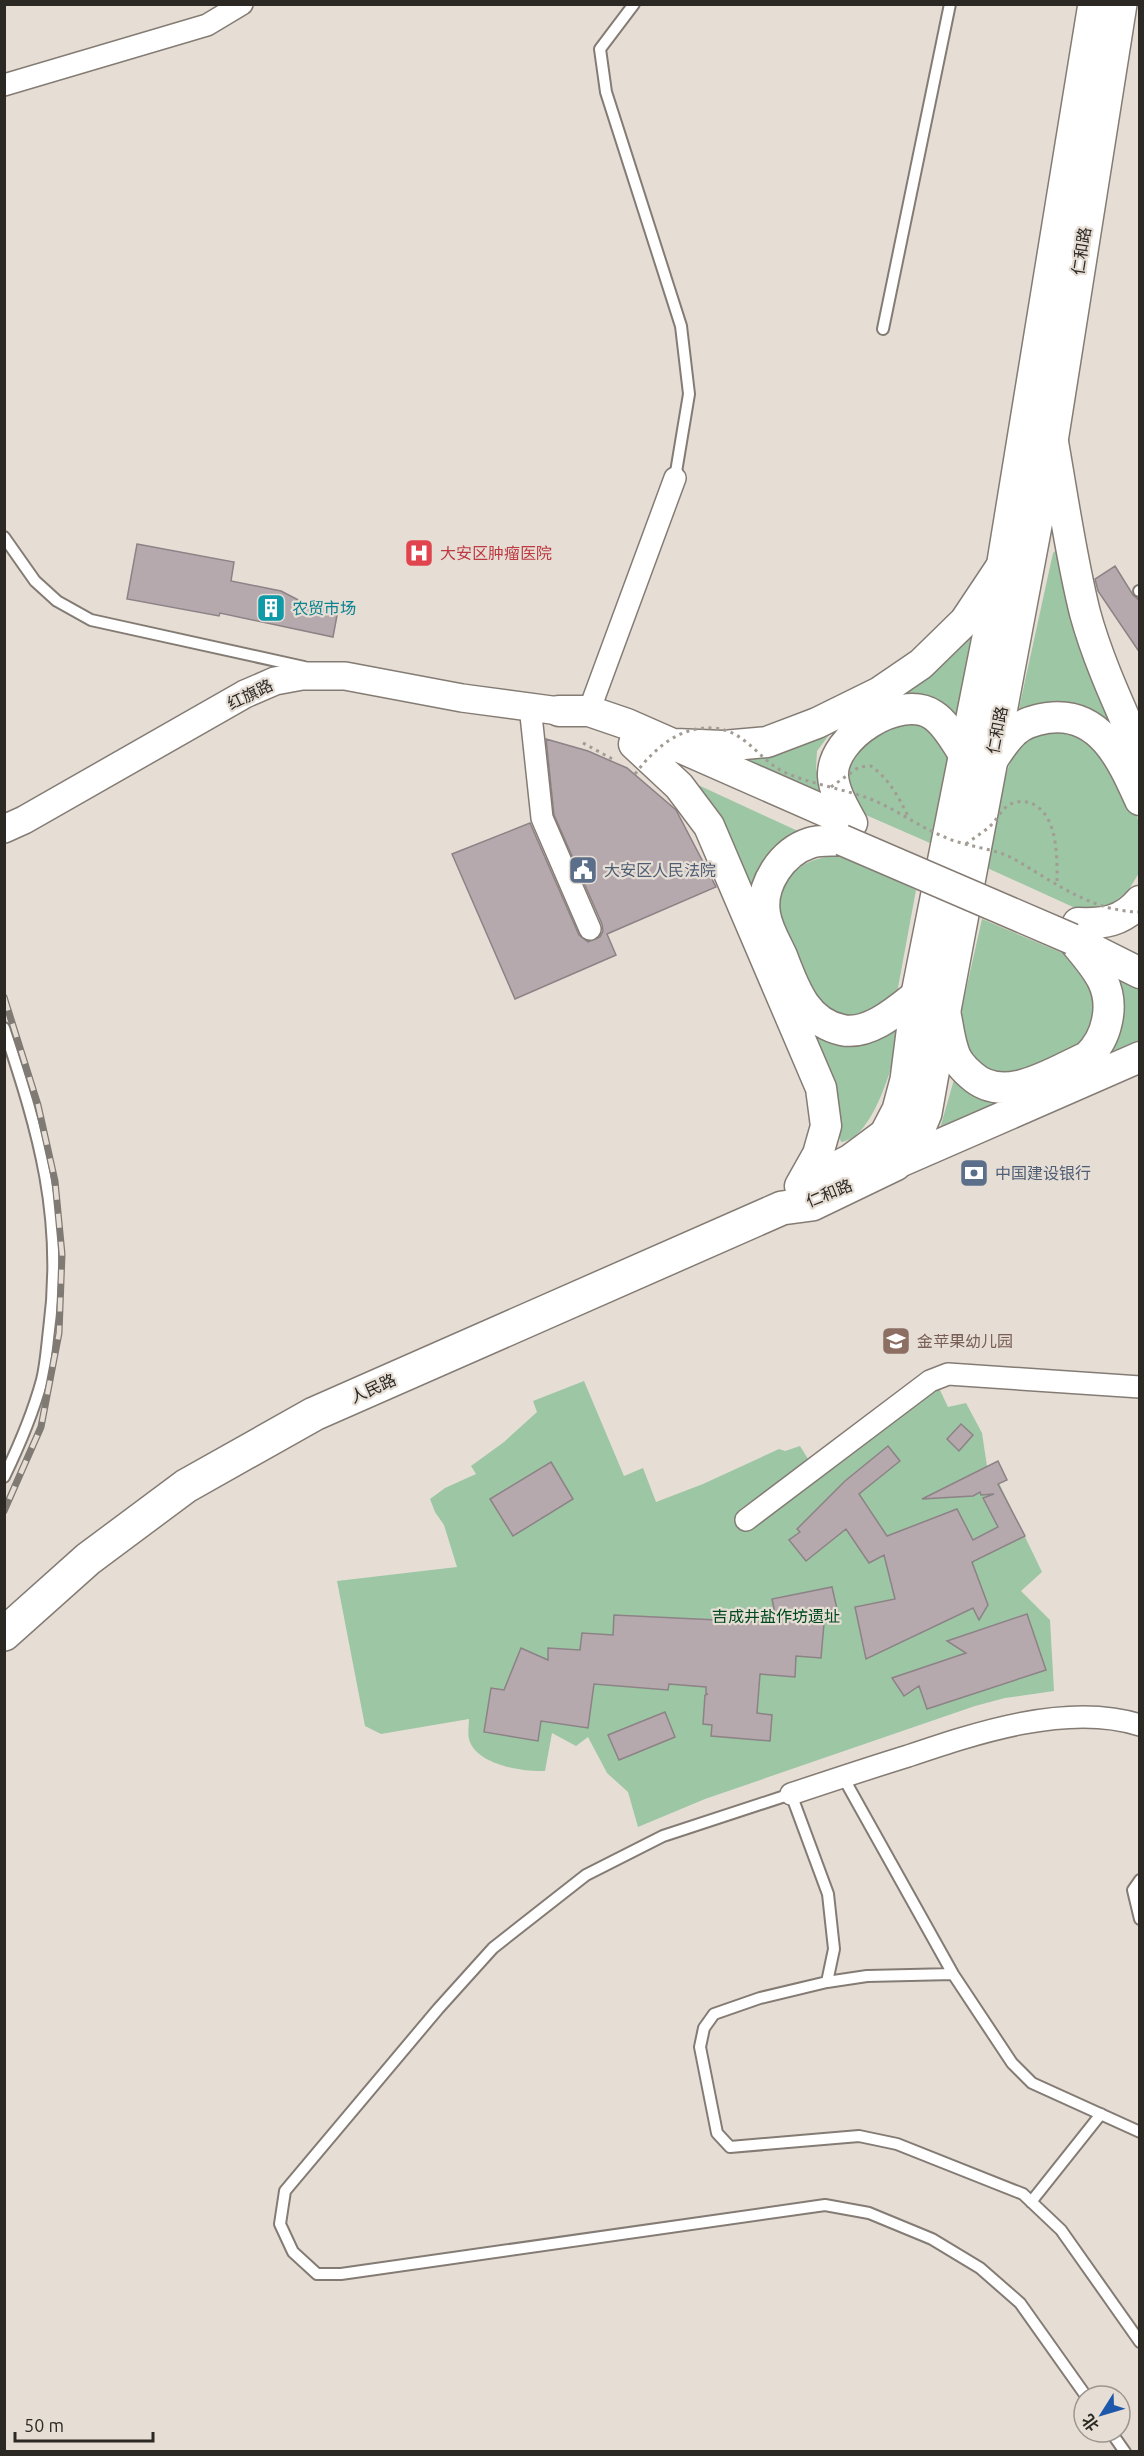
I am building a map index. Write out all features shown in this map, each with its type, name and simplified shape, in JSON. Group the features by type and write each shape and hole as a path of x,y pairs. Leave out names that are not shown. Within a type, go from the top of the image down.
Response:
{"main road":[{"name":"仁和路","path":"978,759 1004,562 1095,4"},
{"name":"仁和路","path":"791,1197 851,1161 886,1135 899,1110 931,999 978,759 1052,435 1120,4"},
{"path":"1052,435 1085,613 1107,678 1140,753"},
{"path":"675,744 723,746 767,742 817,723 880,692 921,664 965,621 1004,562"},
{"path":"847,832 833,775 837,756 847,741 883,715 901,709 917,709 934,716 978,759 1025,723 1057,716 1087,723 1101,732 1114,749 1140,800"},
{"path":"559,711 589,711 675,744 847,832 1075,931 1140,952"},
{"path":"559,711 626,758 679,786 709,826 821,1088 826,1126 818,1154 791,1197"},
{"path":"626,758 847,832"},
{"path":"847,832 811,842 796,850 777,867 765,889 765,915 799,999 819,1020 843,1030 873,1026 931,999 953,1051 965,1069 979,1083 1001,1090 1017,1088 1087,1057 1096,1049 1105,1032 1109,1013 1108,992 1075,931"},
{"path":"1075,931 1111,922 1125,915 1140,902"},
{"path":"1075,931 1140,973"},
{"name":"仁和路","path":"791,1197 812,1204 895,1164 915,1137 925,1113 931,999"},
{"path":"895,1164 1140,1057"},
{"name":"人民路","path":"4,1634 88,1559 186,1486 314,1414 791,1197"}],"street":[{"path":"4,85 207,25 242,4"},
{"path":"589,711 675,478"},
{"name":"红旗路","path":"4,829 24,820 235,700 275,681 302,676 345,676 462,698 559,711"},
{"path":"530,706 543,818 590,929"},
{"path":"746,1520 930,1381 948,1374 1140,1388"},
{"path":"791,1794 987,1730 1050,1719 1100,1718 1140,1725"}],"lane":[{"path":"634,4 600,49 606,92 681,326 689,394 675,478"},
{"path":"883,329 950,4"},
{"path":"4,537 35,581 57,601 91,620 345,676"},
{"path":"4,1028 34,1124 46,1175 54,1239 52,1302 42,1378 20,1443 4,1477"},
{"path":"843,1777 953,1974 1012,2063 1032,2083 1140,2132"},
{"path":"826,1982 834,1949 828,1894 791,1794 663,1836 586,1875 493,1948 438,2009 285,2191 280,2224 293,2252 317,2274 341,2274 825,2205 869,2213 932,2239 980,2268 1020,2303 1077,2384"},
{"path":"1140,1880 1132,1890 1140,1919"},
{"path":"953,1974 867,1976 826,1982 760,1998 714,2014 704,2028 700,2047 717,2133 730,2147 859,2136 897,2144 1023,2194 1061,2230 1140,2342"},
{"path":"1031,2202 1101,2114"}],"path":[{"path":"584,743 626,758 635,774 648,758 673,737 692,730 713,728 731,732 747,741 771,764 786,773 872,800 941,836 1004,854 1097,905 1115,910 1140,912"},
{"path":"831,787 859,767 871,766 882,773 891,784 908,818"},
{"path":"965,844 990,826 1007,807 1016,802 1027,801 1038,806 1047,817 1053,834 1057,885"}],"green space":[{"path":"1057,549 1112,723 1093,712 1018,713 1053,553"},
{"path":"972,630 956,721 892,700"},
{"path":"896,721 931,727 949,756 930,843 859,812 841,780 849,751"},
{"path":"1059,729 1091,741 1136,813 1139,823 1139,873 1128,891 1103,910 1084,912 985,867 1004,780 1017,748 1027,737"},
{"path":"832,731 817,751 816,769 824,795 739,758"},
{"path":"696,784 800,832 752,901"},
{"path":"842,855 916,890 897,993 869,1012 852,1016 835,1014 817,999 785,934 780,916 782,889 795,870 816,859"},
{"path":"982,919 1067,955 1093,986 1097,1009 1087,1041 1026,1074 993,1072 975,1061 964,1045 959,1021"},
{"path":"1115,974 1139,985 1139,1042 1110,1055 1119,1034 1122,1015 1121,996"},
{"path":"903,1026 889,1074 874,1111 853,1137 841,1142 803,1028 830,1042 853,1046 877,1040"},
{"path":"955,1076 975,1095 1002,1104 939,1132"},
{"name":"吉成井盐作坊遗址","path":"584,1381 624,1476 643,1468 656,1502 703,1484 779,1449 785,1451 800,1446 813,1467 939,1388 948,1407 966,1403 982,1433 987,1466 999,1483 1042,1572 1021,1591 1050,1620 1054,1691 1005,1698 975,1706 705,1799 638,1827 628,1792 607,1773 588,1737 576,1746 552,1733 545,1771 536,1771 503,1766 482,1756 469,1740 469,1719 381,1734 365,1726 337,1581 457,1567 444,1525 430,1499 445,1488 476,1474 471,1466 504,1442 537,1412 533,1401"}],"building":[{"path":"137,544 234,562 231,581 281,591 306,604 338,610 333,637 220,613 219,616 127,599"},
{"path":"1115,566 1133,595 1140,601 1140,653 1098,591 1095,579"},
{"name":"大安区人民法院","path":"546,739 588,751 627,768 676,810 716,887 607,934 616,955 515,999 452,854 530,823 579,935 588,942 600,937 603,931 602,924 554,815"},
{"path":"961,1424 973,1435 959,1451 947,1439"},
{"path":"888,1446 900,1461 859,1494 887,1536 957,1509 973,1540 998,1527 983,1498 994,1494 981,1495 980,1492 973,1496 922,1499 998,1461 1007,1480 998,1484 1025,1536 972,1562 988,1605 979,1620 973,1608 866,1659 855,1607 895,1599 884,1555 869,1563 846,1529 806,1561 789,1540 800,1532 797,1529 845,1481"},
{"path":"551,1462 573,1499 513,1536 490,1499"},
{"path":"832,1587 837,1609 825,1612 821,1658 796,1656 795,1677 760,1674 757,1713 772,1715 770,1741 711,1736 712,1725 703,1724 705,1695 708,1694 706,1694 706,1687 669,1684 668,1690 594,1684 588,1728 541,1721 538,1741 484,1732 491,1688 504,1690 521,1648 548,1660 548,1648 580,1650 582,1633 613,1635 614,1615 777,1623 772,1599"},
{"path":"1027,1614 1046,1670 927,1709 919,1686 904,1696 892,1678 966,1653 947,1641"},
{"path":"665,1712 675,1737 619,1760 608,1735"}],"railway":[{"path":"4,997 38,1105 55,1181 62,1254 59,1333 41,1427 4,1511"}],"place":[{"name":"大安区肿瘤医院","path":"419,553"},
{"name":"农贸市场","path":"271,608"},
{"name":"大安区人民法院","path":"583,870"},
{"name":"中国建设银行","path":"974,1173"},
{"name":"金苹果幼儿园","path":"896,1341"}]}
